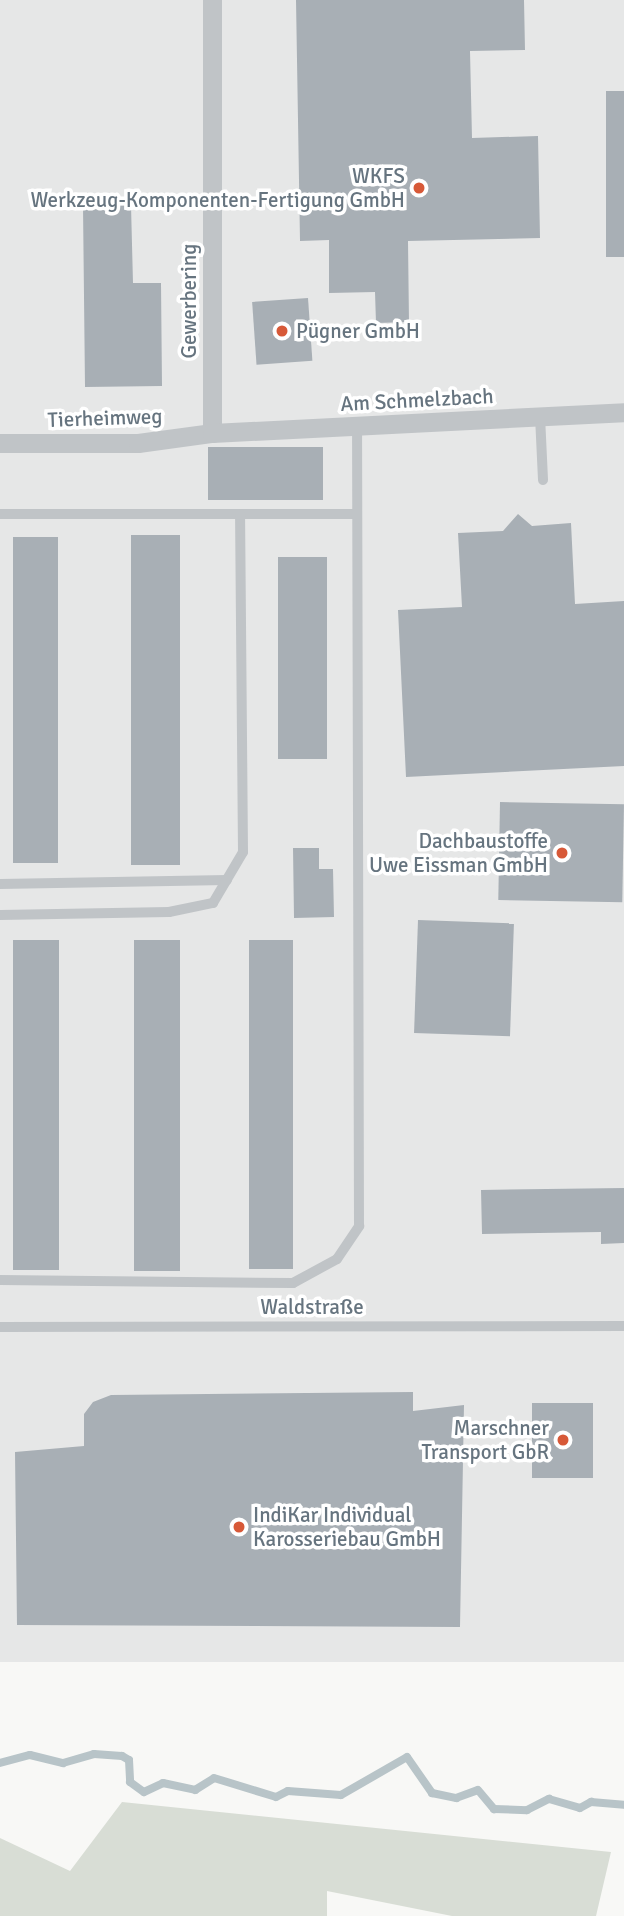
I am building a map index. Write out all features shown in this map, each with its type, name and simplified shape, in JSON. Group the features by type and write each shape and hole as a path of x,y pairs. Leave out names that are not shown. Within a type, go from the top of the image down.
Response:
{"street":[{"name":"Gewerbering","path":"212,0 212,433"},
{"name":"Am Schmelzbach","path":"212,433 624,412"},
{"name":"Tierheimweg","path":"0,443 138,443 212,433"}],"lane":[{"path":"540,416 542,480"},
{"path":"0,1280 293,1283 337,1259 359,1226 355,514 357,427"},
{"path":"0,514 355,514"},
{"path":"0,915 169,912 214,903 243,852 240,514"},
{"path":"0,884 227,880"},
{"name":"Waldstraße","path":"0,1327 624,1326"}],"shaded area":[{"path":"0,0 624,0 624,1662 0,1662"},
{"path":"122,1802 611,1852 596,1916 452,1916 327,1891 327,1916 0,1916 0,1838 70,1871"}],"building":[{"name":"WKFS Werkzeug-Komponenten-Fertigung GmbH","path":"296,0 524,0 525,50 470,51 472,138 538,136 540,238 408,241 409,322 376,323 375,292 329,293 329,240 300,241"},
{"path":"606,91 624,91 624,257 606,257"},
{"path":"131,205 133,283 161,283 162,386 85,387 83,206"},
{"name":"Pügner GmbH","path":"308,298 312,361 257,365 252,302"},
{"path":"208,447 323,447 323,500 208,500"},
{"path":"518,514 532,526 571,523 575,604 624,601 624,766 406,777 398,610 462,607 458,533 503,531"},
{"path":"131,535 180,535 180,865 131,865"},
{"path":"13,537 58,537 58,863 13,863"},
{"path":"278,557 327,557 327,759 278,759"},
{"name":"Dachbaustoffe Uwe Eissman GmbH","path":"500,802 624,804 622,902 498,900"},
{"path":"293,848 319,848 319,869 333,869 334,917 294,918"},
{"path":"418,920 514,923 510,1036 414,1033"},
{"path":"13,940 59,940 59,1270 13,1270"},
{"path":"134,940 180,940 180,1271 134,1271"},
{"path":"249,940 293,940 293,1269 249,1269"},
{"path":"624,1188 624,1243 601,1244 601,1232 482,1234 481,1190"},
{"name":"IndiKar Individual Karosseriebau GmbH","path":"413,1392 413,1411 464,1405 460,1627 17,1625 15,1452 84,1446 84,1414 93,1402 111,1395"},
{"name":"Marschner Transport GbR","path":"532,1403 593,1403 593,1478 532,1478"}],"waterway":[{"path":"0,1763 30,1755 63,1763 94,1754 122,1756 129,1760 130,1782 144,1792 163,1783 195,1790 214,1778 276,1797 288,1791 341,1795 407,1757 432,1793 456,1798 478,1790 494,1809 527,1810 549,1799 580,1808 591,1802 624,1805"}],"place":[{"name":"WKFS Werkzeug-Komponenten-Fertigung GmbH","path":"419,188"},
{"name":"Pügner GmbH","path":"282,331"},
{"name":"Dachbaustoffe Uwe Eissman GmbH","path":"562,853"},
{"name":"Marschner Transport GbR","path":"563,1440"},
{"name":"IndiKar Individual Karosseriebau GmbH","path":"239,1527"}]}
